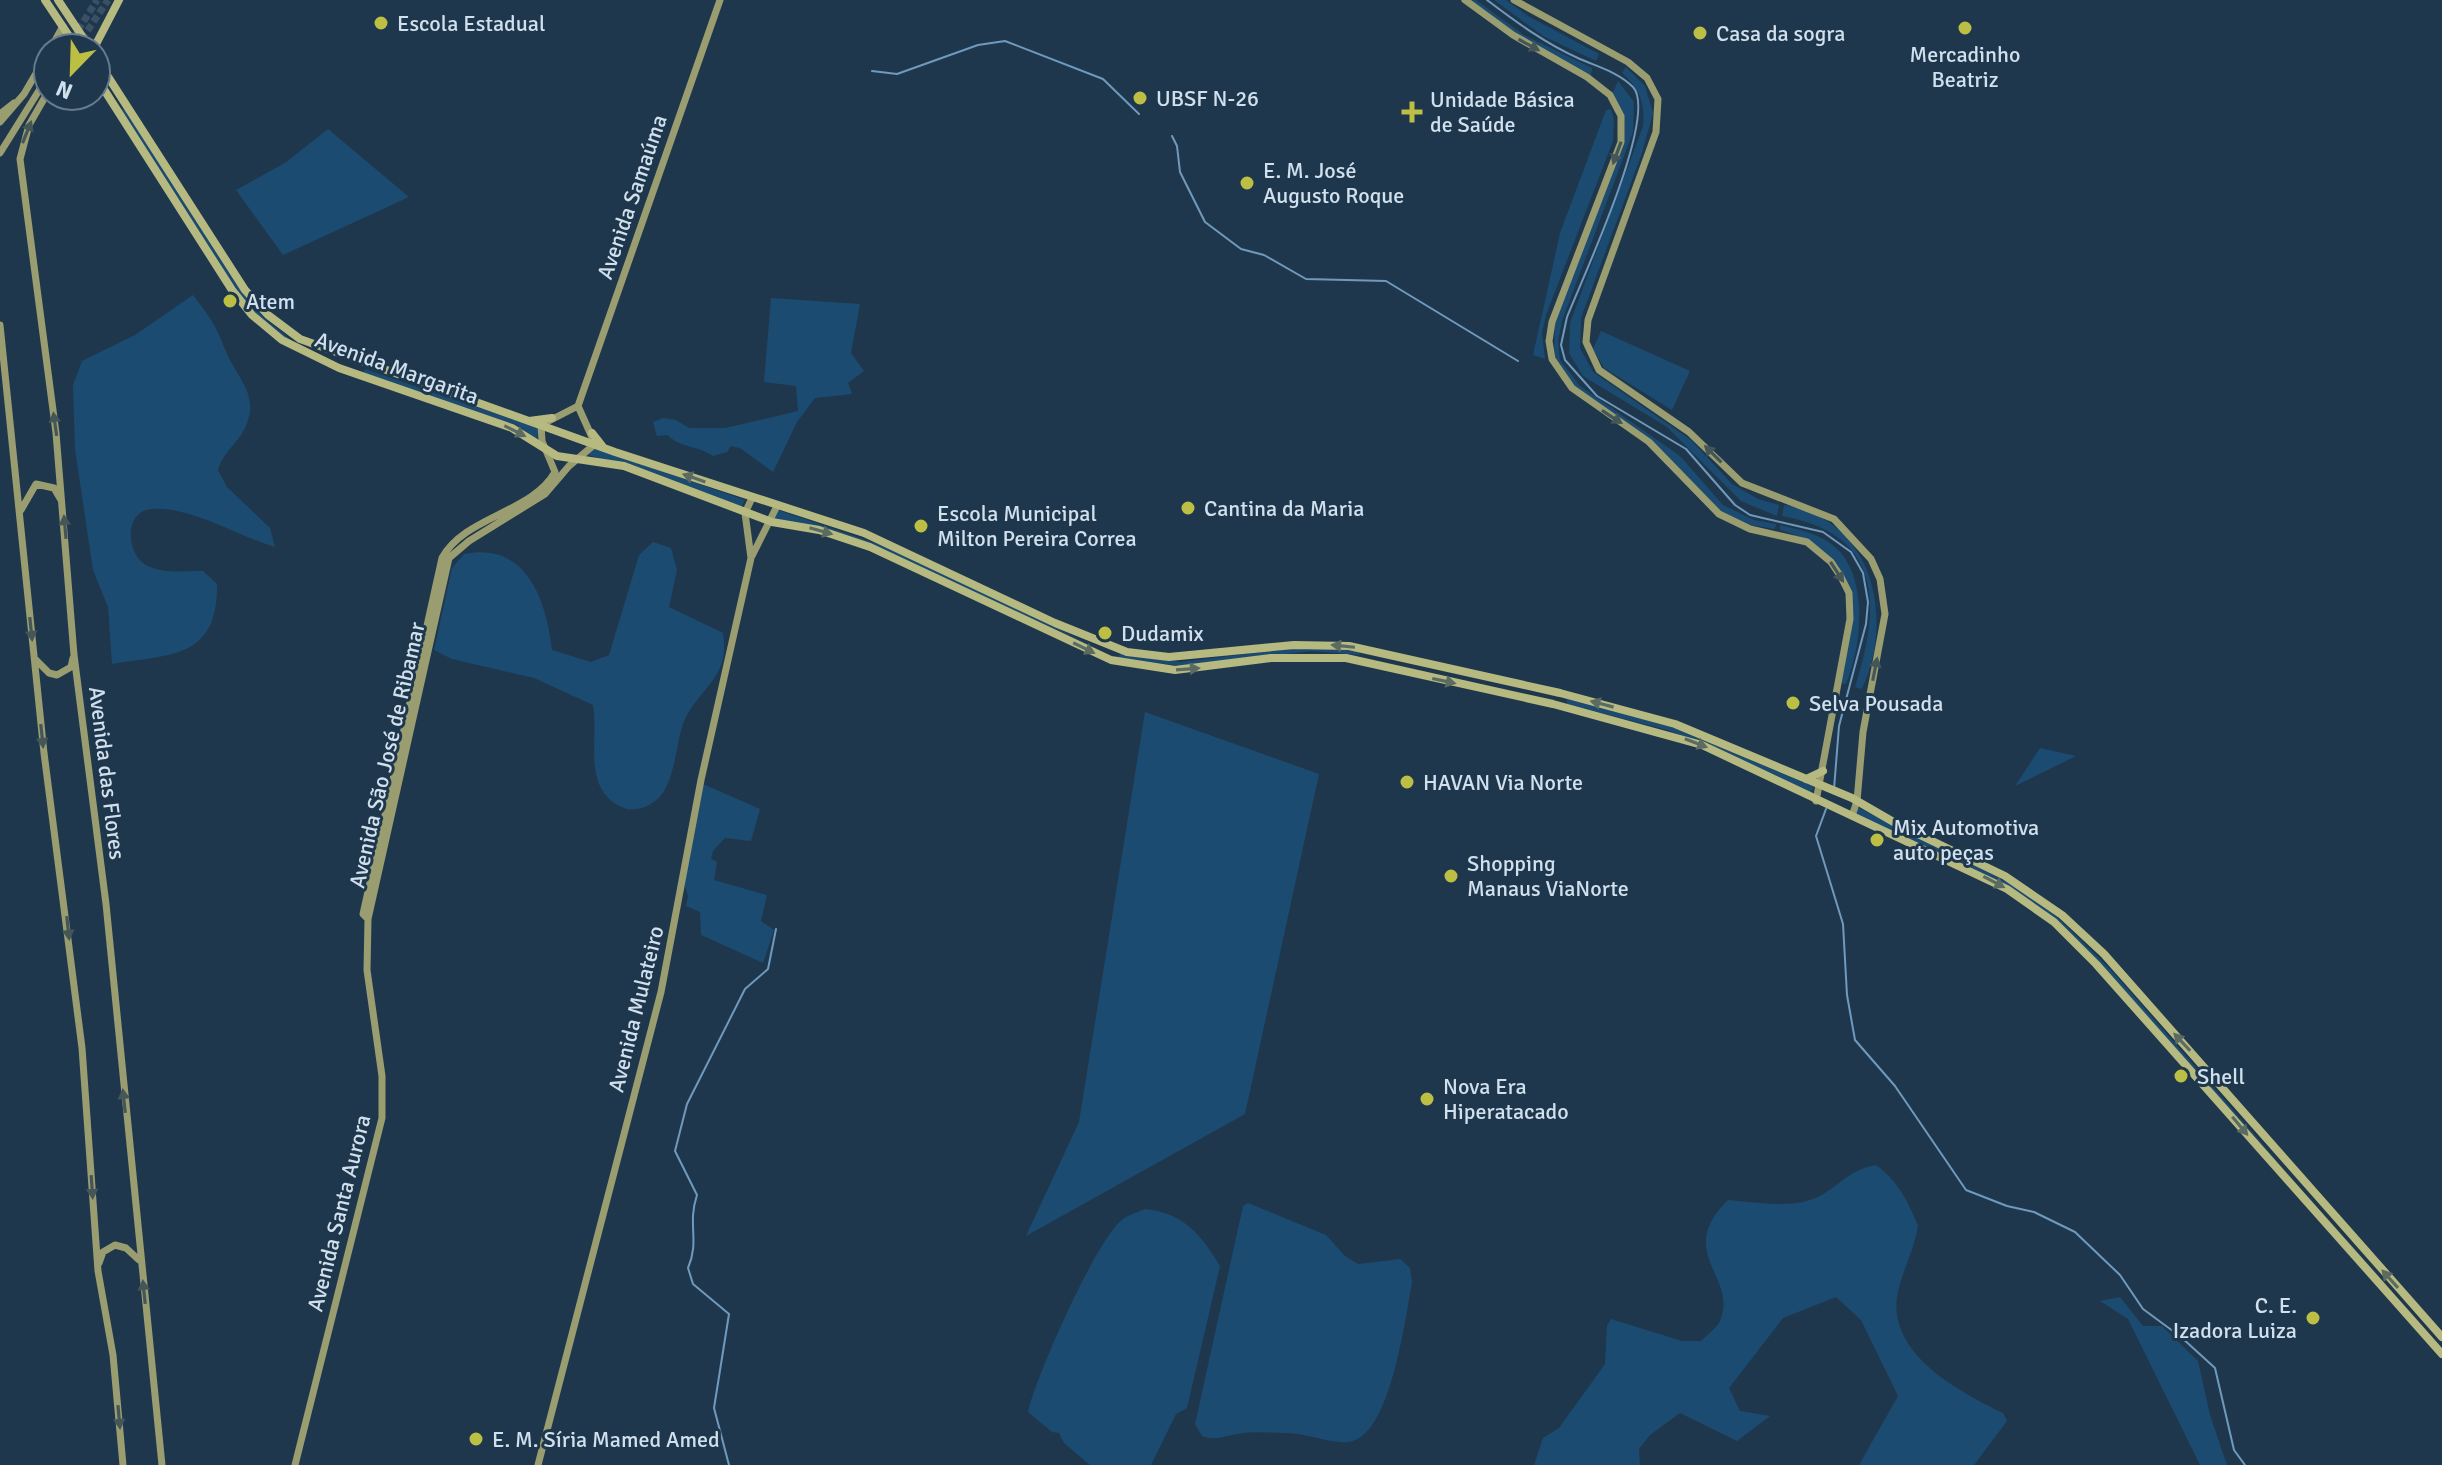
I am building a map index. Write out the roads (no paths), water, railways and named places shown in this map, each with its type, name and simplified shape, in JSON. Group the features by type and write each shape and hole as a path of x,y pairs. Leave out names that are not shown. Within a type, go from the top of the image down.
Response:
{"main road":[{"path":"45,0 67,32"},
{"path":"58,0 81,32"},
{"path":"101,32 119,0"},
{"name":"Avenida Margarita","path":"112,83 245,290 268,315 300,339 600,446 876,539 1055,623 1127,652 1169,657 1294,645 1349,646 1651,717 1700,733 1823,785 2005,876 2080,931 2213,1076 2442,1337"},
{"name":"Avenida Margarita","path":"112,102 232,290 252,315 295,349 355,374 512,428 547,452 576,460 624,466 745,513 772,522 819,530 892,556 1111,660 1175,670 1271,658 1346,658 1679,736 1759,770 1818,802 1984,877 2054,922 2133,1005 2442,1354"},
{"path":"295,349 300,339"},
{"path":"355,374 359,361"},
{"path":"529,421 552,418"},
{"path":"592,433 600,446"},
{"path":"1806,779 1823,771"}],"street":[{"name":"Avenida Samaúma","path":"578,406 720,0"},
{"path":"1465,0 1513,35 1598,84 1614,100 1621,116 1621,142 1552,322 1549,341 1557,371 1586,400 1649,442 1719,514 1750,529 1807,542 1831,562 1846,587 1850,619 1818,802"},
{"path":"1514,0 1571,35 1628,62 1647,78 1658,99 1656,132 1588,320 1586,342 1594,365 1689,432 1742,483 1834,519 1865,549 1877,572 1884,621 1863,732 1855,800 1849,815"},
{"path":"60,32 63,26"},
{"path":"0,122 32,80"},
{"path":"0,114 24,94"},
{"path":"0,153 32,102"},
{"name":"Avenida das Flores","path":"36,112 29,125 20,159 62,502 74,655 106,904 162,1465"},
{"path":"0,325 34,658 82,1048 98,1271 113,1355 123,1465"},
{"path":"547,487 555,472 541,425 578,406 592,433"},
{"name":"Avenida São José de Ribamar","path":"368,919 363,914 440,562 449,548 547,487 576,460 600,446"},
{"path":"20,513 26,496 36,484 54,488 62,502"},
{"path":"745,513 752,498"},
{"name":"Avenida Mulateiro","path":"538,1465 657,1011 701,780 751,558 772,522 777,506"},
{"name":"Avenida Mulateiro","path":"745,513 751,558"},
{"path":"34,658 49,673 57,675 71,667 74,655"},
{"name":"Avenida Santa Aurora","path":"295,1465 383,1112 382,1076 367,970 368,919"},
{"path":"98,1271 103,1252 115,1245 126,1248 141,1262"}],"waterway":[{"path":"1487,0 1555,47 1621,77 1633,87 1638,103 1636,129 1627,162 1567,317 1561,345 1565,360 1597,396 1686,449 1735,505 1750,515 1823,532 1851,552 1863,573 1868,602 1866,624 1839,726 1834,789"},
{"path":"872,71 897,74 978,45 1005,41 1103,79 1139,114"},
{"path":"1172,136 1177,146 1180,172 1205,222 1241,249 1264,255 1306,279 1386,281 1518,361"},
{"path":"1826,809 1816,836 1843,924 1847,995 1855,1040 1895,1086 1966,1190 2007,1206 2034,1212 2075,1232 2120,1275 2143,1309 2181,1337 2215,1368 2234,1450 2245,1465"},
{"path":"729,1465 714,1408 729,1314 693,1284 688,1268 693,1249 693,1215 697,1195 675,1151 687,1104 745,989 768,969 776,929"}],"tunnel":[{"path":"77,32 97,0"},
{"path":"87,32 108,0"}],"place":[{"name":"Escola Estadual","path":"381,23"},
{"name":"Mercadinho Beatriz","path":"1965,28"},
{"name":"Casa da sogra","path":"1700,33"},
{"name":"UBSF N-26","path":"1140,98"},
{"name":"Unidade Básica de Saúde","path":"1412,112"},
{"name":"E. M. José Augusto Roque","path":"1247,183"},
{"name":"Atem","path":"230,301"},
{"name":"Cantina da Maria","path":"1188,508"},
{"name":"Escola Municipal Milton Pereira Correa","path":"921,526"},
{"name":"Dudamix","path":"1105,633"},
{"name":"Selva Pousada","path":"1793,703"},
{"name":"HAVAN Via Norte","path":"1407,782"},
{"name":"Mix Automotiva auto peças","path":"1877,840"},
{"name":"Shopping Manaus ViaNorte","path":"1451,876"},
{"name":"Shell","path":"2181,1076"},
{"name":"Nova Era Hiperatacado","path":"1427,1099"},
{"name":"C. E. Izadora Luiza","path":"2313,1318"},
{"name":"E. M. Síria Mamed Amed","path":"476,1439"}]}
